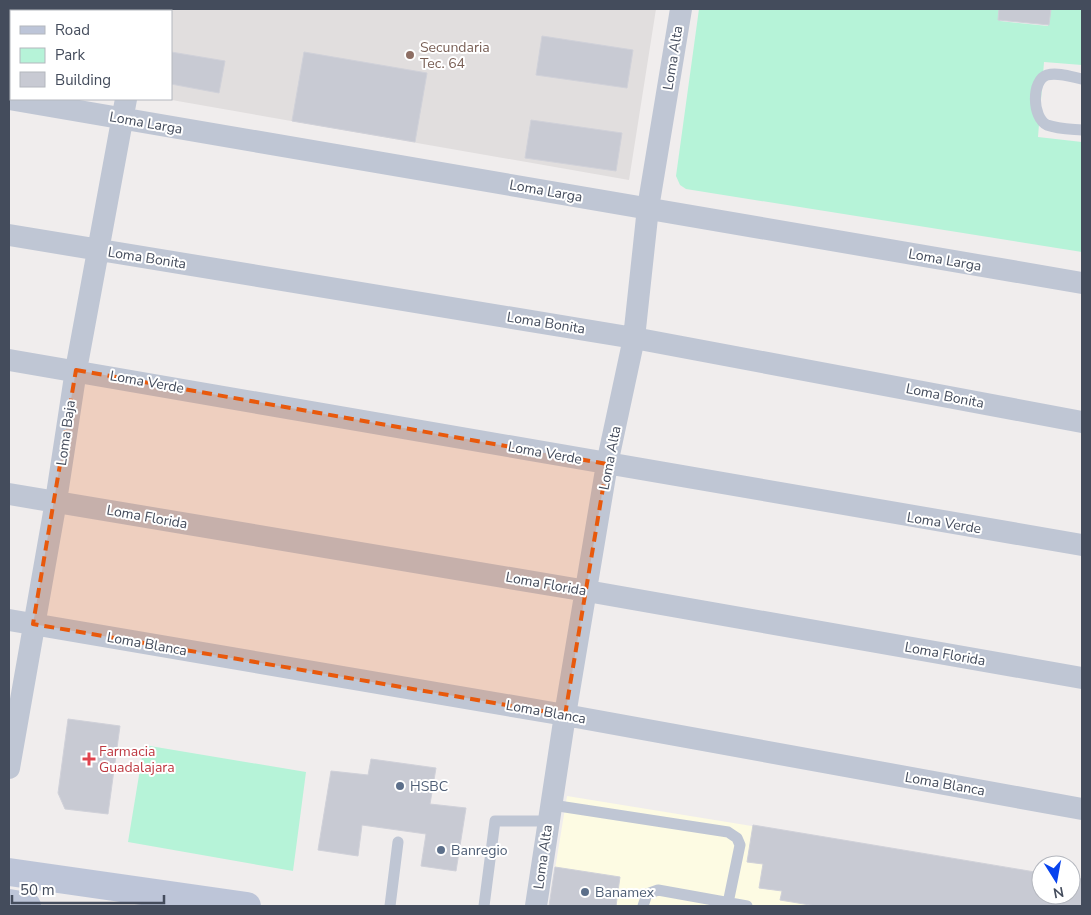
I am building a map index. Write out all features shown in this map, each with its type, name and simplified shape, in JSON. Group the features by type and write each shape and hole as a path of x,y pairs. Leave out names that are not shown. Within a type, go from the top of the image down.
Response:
{"main road":[{"path":"9,872 196,903 246,906"},
{"path":"9,904 27,906"}],"street":[{"name":"Loma Alta","path":"536,906 565,715 608,464 634,338 648,208 681,9"},
{"name":"Loma Larga","path":"20,100 124,109 648,208 1082,283"},
{"name":"Loma Baja","path":"9,768 56,501 76,370 124,109"},
{"name":"Loma Bonita","path":"9,235 634,338 1082,422"},
{"name":"Loma Verde","path":"9,360 76,370 1082,545"},
{"name":"Loma Florida","path":"9,494 587,591 1082,678"},
{"name":"Loma Blanca","path":"9,620 565,715 1082,809"}],"lane":[{"path":"1082,78 1056,74 1046,76 1040,80 1036,90 1037,111 1040,119 1047,124 1082,130"},
{"path":"484,906 495,821 550,812 728,832 737,838 740,845 728,903"},
{"path":"390,906 398,842"},
{"path":"643,906 647,894 658,890 747,906"}],"highlighted area":[{"path":"76,370 607,464 565,715 33,624"}],"shaded area":[{"name":"Secundaria Tec. 64","path":"656,9 629,180 172,100 172,10 152,10"},
{"path":"567,796 1031,871 1031,905 1081,905 1082,879 1082,906 549,906"}],"green space":[{"path":"9,9 124,9 10,10 9,83"},
{"path":"699,9 1002,9 1000,21 1048,26 1051,9 1082,10 1082,65 1044,62 1038,137 1082,142 1082,252 686,189 680,185 676,176"},
{"path":"144,745 306,772 293,871 128,842"}],"building":[{"path":"999,9 1051,9 1049,25 998,20"},
{"path":"542,36 633,50 627,88 536,75"},
{"path":"172,52 225,61 219,93 172,84"},
{"path":"304,52 427,73 415,142 292,121"},
{"path":"531,120 622,133 616,171 525,158"},
{"name":"Farmacia Guadalajara","path":"68,719 120,726 108,814 65,809 58,793"},
{"path":"371,759 436,768 430,804 466,808 456,871 421,866 426,834 362,825 358,856 318,850 331,771 368,775"},
{"path":"753,825 1031,871 1031,905 1081,905 1082,879 1082,906 816,906 780,900 782,891 759,888 763,864 747,862"},
{"name":"Banamex","path":"555,867 620,877 616,906 549,906"}],"place":[{"name":"Secundaria Tec. 64","path":"410,55"},
{"name":"Farmacia Guadalajara","path":"89,759"},
{"name":"HSBC","path":"400,786"},
{"name":"Banregio","path":"441,850"},
{"name":"Banamex","path":"585,892"}]}
